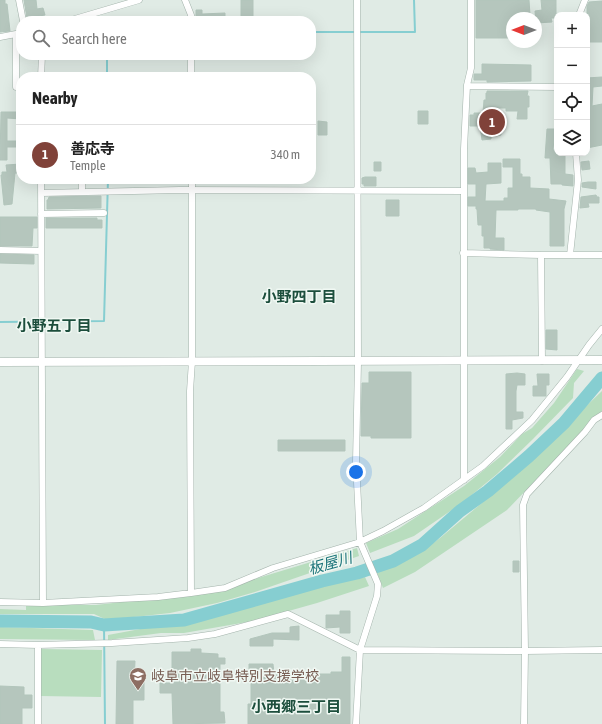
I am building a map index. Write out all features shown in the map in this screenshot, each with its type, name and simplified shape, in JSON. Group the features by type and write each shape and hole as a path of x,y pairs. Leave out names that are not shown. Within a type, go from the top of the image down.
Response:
{"street":[{"path":"19,0 22,16"},
{"path":"85,16 139,0"},
{"path":"185,0 191,16"},
{"path":"356,724 360,650 378,596 378,584 361,544 356,462 358,362 357,0"},
{"path":"464,480 464,191 467,86 471,68 471,0"},
{"path":"580,12 585,0"},
{"path":"0,37 16,34"},
{"path":"17,60 17,72"},
{"path":"41,72 42,60"},
{"path":"191,60 191,72"},
{"path":"467,86 554,87"},
{"path":"570,255 578,180 576,156"},
{"path":"41,184 43,603"},
{"path":"82,184 82,192"},
{"path":"191,593 190,391 192,361 192,184"},
{"path":"41,193 192,191 464,191"},
{"path":"41,214 104,213"},
{"path":"0,250 41,251"},
{"path":"464,252 541,255 602,255"},
{"path":"541,255 542,361"},
{"path":"0,602 43,603 158,597 225,588 273,568 361,544 424,508 483,466 532,420 567,377 602,329"},
{"path":"0,362 602,360"},
{"path":"524,724 525,651 523,505 527,494 585,432 594,420 602,415"},
{"path":"0,644 38,645 112,643 171,639 215,634 288,614 360,650 602,650"},
{"path":"38,645 38,724"}],"green space":[{"path":"577,369 584,371 574,383 573,398 497,474 462,503 414,536 370,553 366,543 398,529 464,486 500,457 522,434 532,428 554,403"},
{"path":"602,391 602,411 507,510 415,572 383,588 377,573 418,554 440,538 507,482"},
{"path":"357,548 359,556 255,592 217,603 170,613 107,620 94,614 0,614 0,609 26,610 26,605 96,605 215,591"},
{"path":"365,577 369,586 317,603 253,621 184,633 161,633 108,640 108,635 237,611 294,593"},
{"path":"0,627 93,630 95,640 0,639"},
{"path":"41,649 102,650 101,697 40,696"}],"building":[{"path":"0,0 5,0 5,4 7,4 10,31 0,32"},
{"path":"24,0 36,0 37,9 43,8 45,15 27,16"},
{"path":"241,0 253,0 253,16 241,16"},
{"path":"476,0 529,0 530,12 506,12 506,38 476,38"},
{"path":"541,0 556,0 556,12 554,12 554,18 551,18 552,22 542,23 542,12 535,11 542,10"},
{"path":"602,1 602,42 590,42 590,12 587,12 589,2"},
{"path":"196,10 202,10 202,14 225,13 225,16 196,16"},
{"path":"482,64 531,65 531,81 487,82 487,80 474,80 474,74 482,74"},
{"path":"602,77 602,86 593,87 592,106 602,104 602,145 590,147 590,84 590,78"},
{"path":"487,91 528,91 527,96 529,96 529,107 527,107 527,119 517,119 518,111 506,111 506,108 494,108 494,124 499,123 501,135 491,137 491,139 482,140 480,126 470,126 470,115 474,115 474,113 483,113 484,100 486,100"},
{"path":"418,111 428,111 428,124 418,124"},
{"path":"1,112 16,112 16,119 7,118 7,141 16,141 16,147 7,147 7,160 0,160"},
{"path":"318,121 327,122 327,135 318,135"},
{"path":"547,129 554,129 554,156 565,156 565,174 573,175 573,186 551,184 550,158 545,158"},
{"path":"503,159 520,159 520,174 522,174 522,177 530,177 530,188 549,189 549,199 566,201 564,209 564,246 550,246 550,212 536,209 518,209 496,210 495,238 504,238 504,250 484,248 482,225 478,225 476,206 468,206 468,197 476,197 476,184 468,184 468,168 475,168 476,173 488,172 488,163 501,163 501,183 486,184 485,201 504,201 504,198 508,198 508,188 513,188 513,167 503,167"},
{"path":"589,161 590,169 582,170 581,162"},
{"path":"374,162 381,162 381,171 374,171"},
{"path":"16,164 16,173 12,204 4,205 1,175 2,172 7,172 6,165"},
{"path":"376,177 376,186 364,186 364,184 362,184 362,178"},
{"path":"596,182 596,189 582,187 582,183"},
{"path":"596,195 599,197 599,203 588,203 589,207 580,208 581,197"},
{"path":"101,196 101,208 47,209 47,200 49,197"},
{"path":"386,200 399,200 399,216 386,216"},
{"path":"0,217 37,217 37,228 33,228 32,246 0,246"},
{"path":"46,218 97,218 97,220 102,220 102,228 46,228"},
{"path":"0,254 34,255 34,264 0,263"},
{"path":"546,330 557,330 557,350 546,349"},
{"path":"369,372 411,372 411,438 371,438 371,436 361,436 362,383 369,383"},
{"path":"506,374 525,374 525,385 517,385 516,391 516,412 523,412 523,418 512,420 512,429 506,429"},
{"path":"537,374 549,374 549,385 546,385 546,396 533,396 533,386 538,386"},
{"path":"278,440 345,440 345,451 278,451"},
{"path":"513,561 519,561 519,572 513,572"},
{"path":"340,611 350,611 350,633 340,633 340,627 326,628 326,615 340,615"},
{"path":"299,626 299,640 273,639 273,646 250,646 250,639 272,633 290,633 290,627"},
{"path":"191,649 201,649 201,653 218,654 218,658 225,658 225,664 220,664 220,712 224,712 225,723 173,724 172,693 160,693 160,683 172,683 172,652 191,652"},
{"path":"342,657 350,657 350,724 248,724 248,704 251,704 251,671 249,671 249,664 273,664 274,674 299,674 299,672 314,672 314,674 331,674 331,672 342,672"},
{"path":"117,661 135,661 134,682 144,682 144,700 133,700 133,724 116,724"},
{"path":"0,686 24,687 24,695 32,695 32,708 22,708 22,724 0,724"}],"waterway":[{"path":"316,32 415,32 414,0"},
{"path":"107,60 107,72"},
{"path":"0,322 104,321 108,184"},
{"name":"板屋川","path":"0,621 91,622 104,625 184,620 322,581 357,573 393,561 422,545 460,511 488,491 529,456 564,423 602,378"},
{"path":"104,625 105,724"}],"place":[{"name":"善応寺","path":"492,122"},
{"name":"岐阜市立岐阜特別支援学校","path":"138,691"}],"district":[{"name":"小野四丁目","path":"299,296"},
{"name":"小野五丁目","path":"54,325"},
{"name":"小西郷三丁目","path":"296,706"}]}
